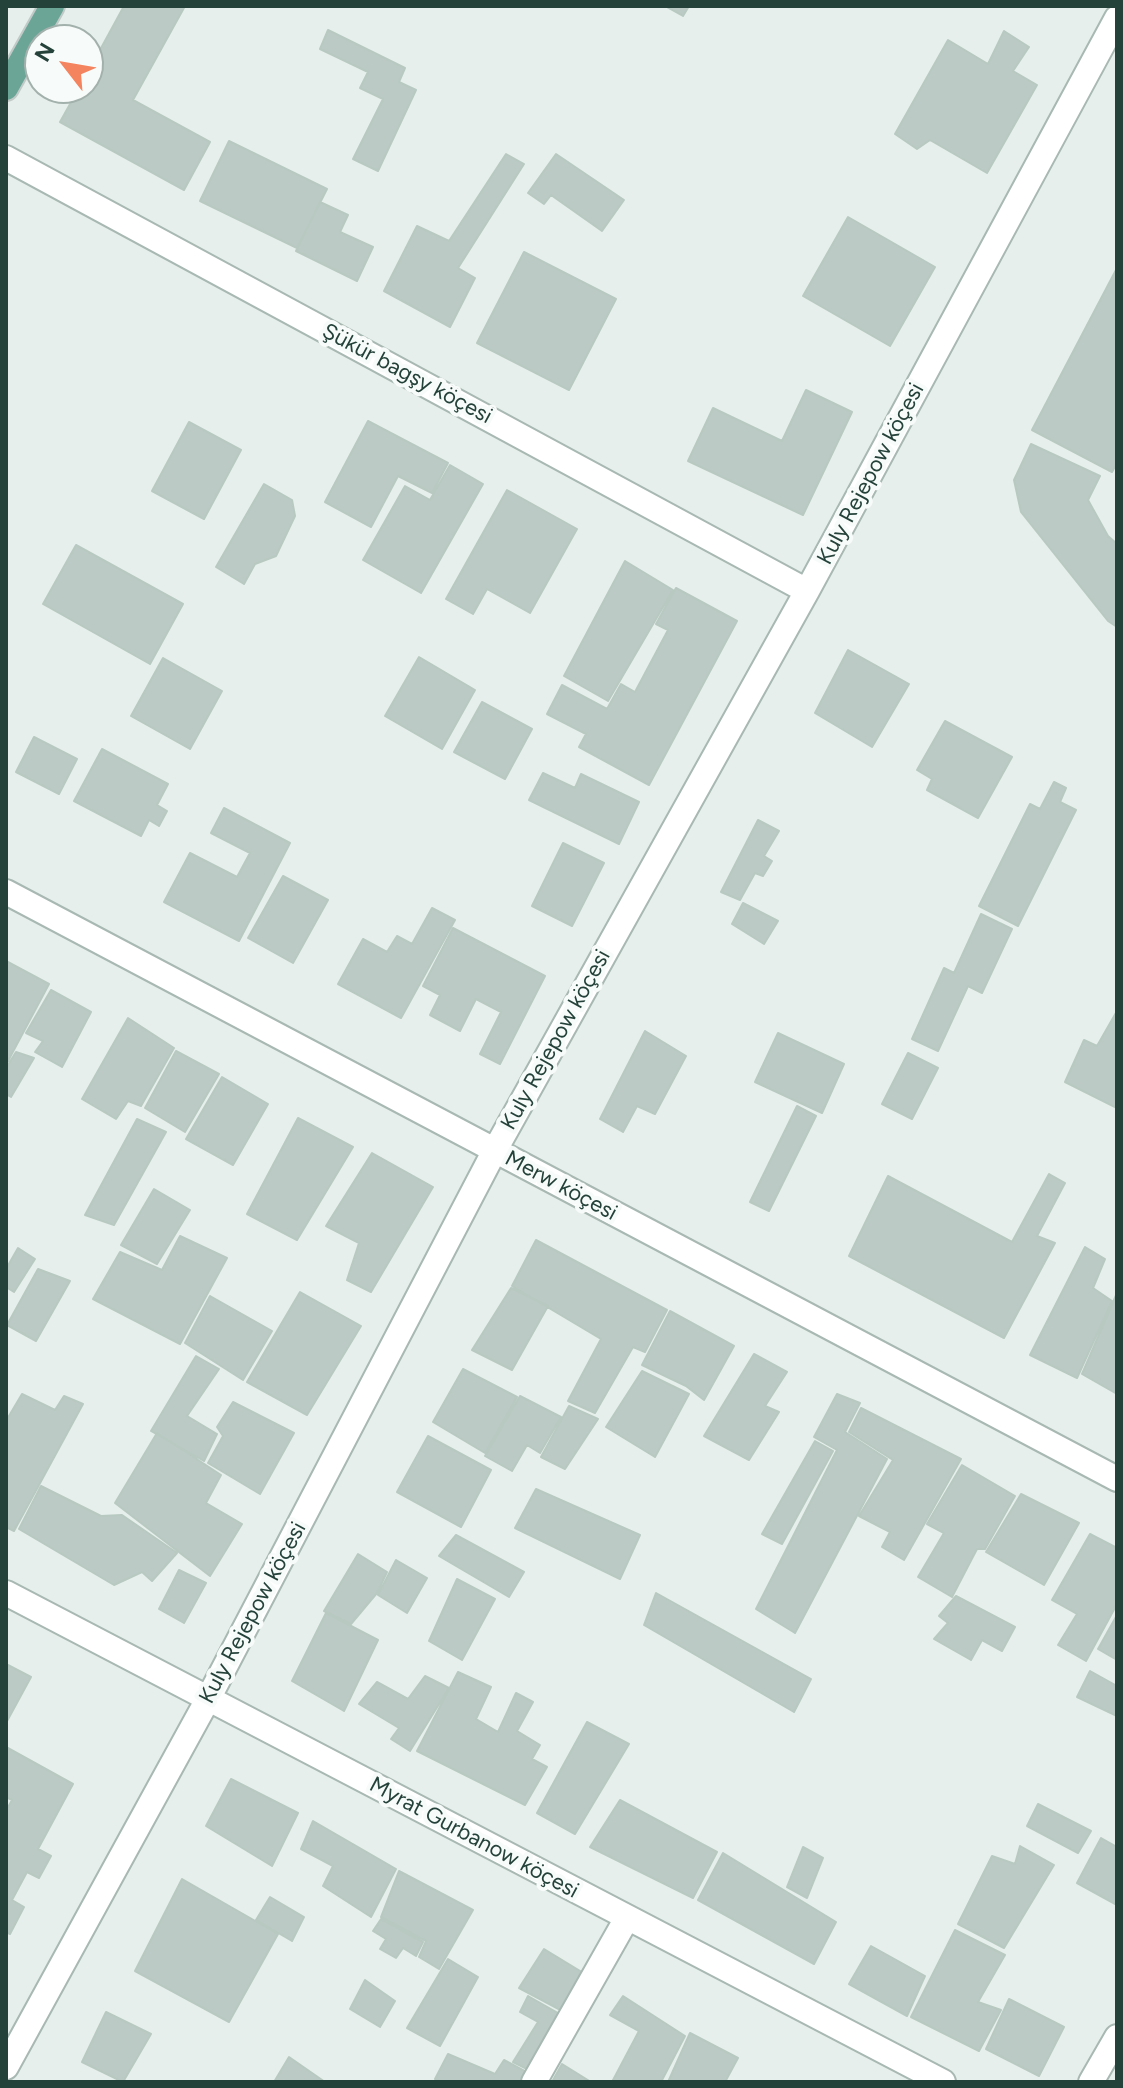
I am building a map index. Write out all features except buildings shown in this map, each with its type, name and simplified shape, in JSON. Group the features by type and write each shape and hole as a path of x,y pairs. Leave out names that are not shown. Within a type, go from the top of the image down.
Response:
{"main road":[{"path":"6,88 52,6"}],"street":[{"name":"Kuly Rejepow köçesi","path":"6,2067 208,1699 495,1150 807,591 1117,18"},
{"name":"Şükür bagşy köçesi","path":"6,158 807,591"},
{"name":"Merw köçesi","path":"6,892 1117,1479"},
{"name":"Myrat Gurbanow köçesi","path":"6,1593 943,2082"},
{"path":"534,2082 627,1918"},
{"path":"1091,2082 1117,2037"}]}
